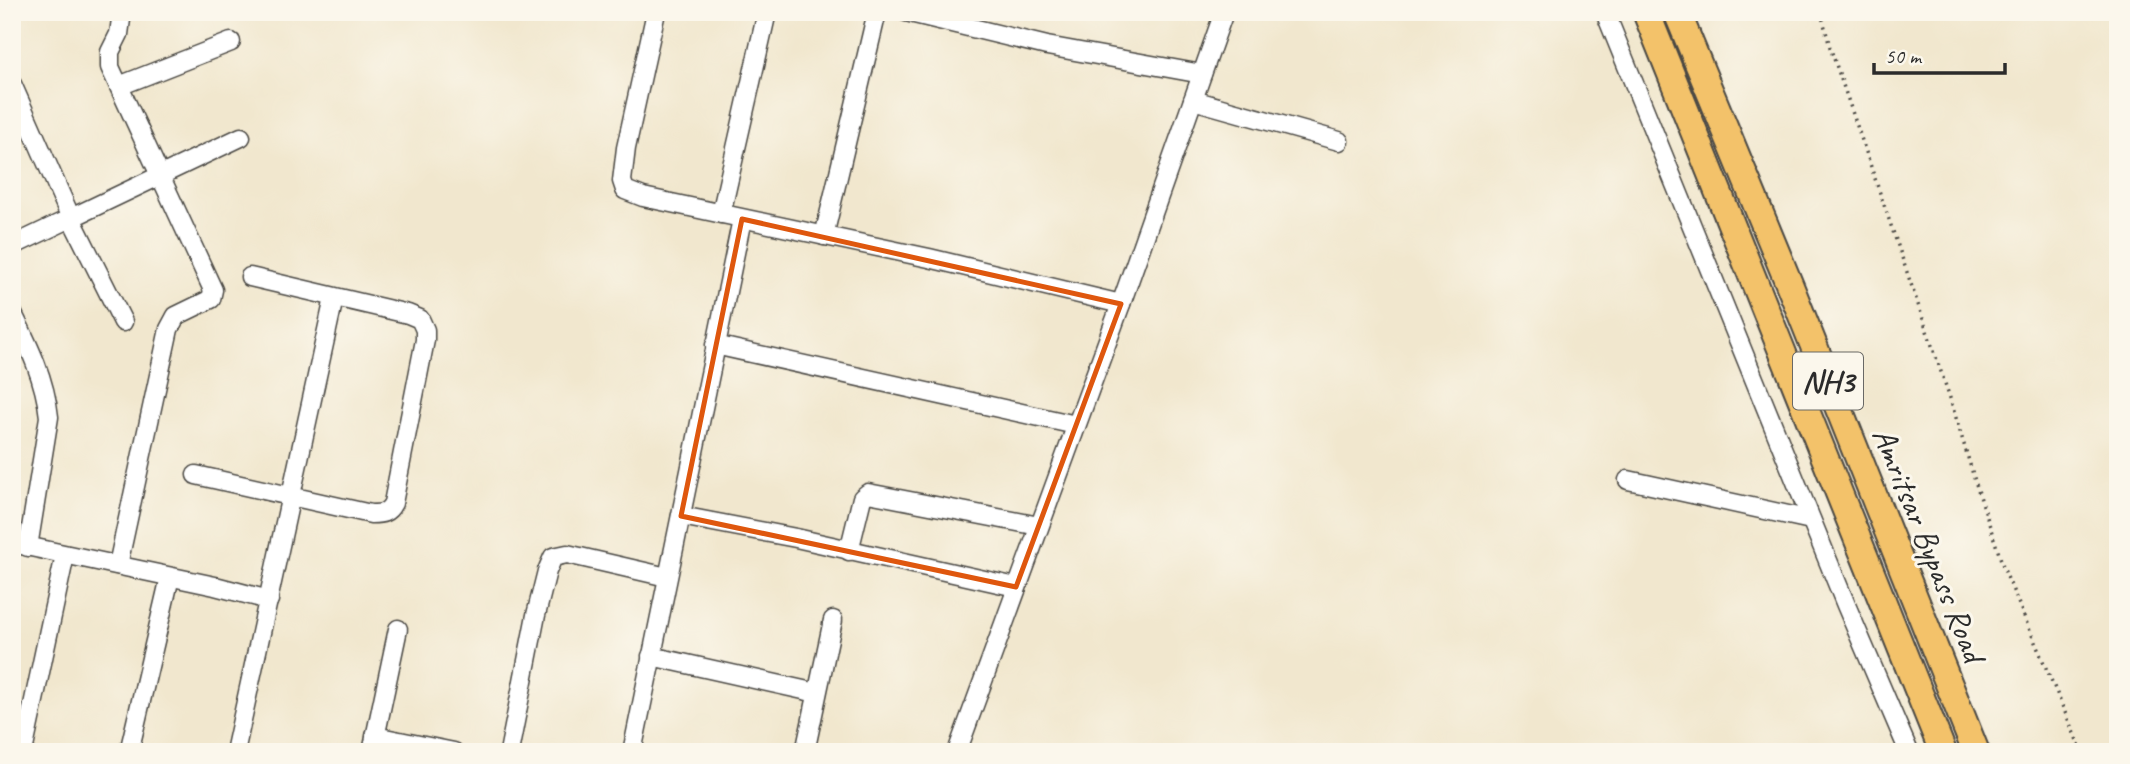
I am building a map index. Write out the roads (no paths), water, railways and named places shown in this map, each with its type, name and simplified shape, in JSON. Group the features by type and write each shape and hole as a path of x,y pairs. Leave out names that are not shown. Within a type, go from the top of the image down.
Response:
{"highway":[{"name":"Amritsar Bypass Road","path":"1646,12 1943,752"},
{"name":"Amritsar Bypass Road","path":"1677,12 1790,286 1976,752"}],"street":[{"path":"118,565 169,329 176,316 211,299 213,290 108,59 119,34 122,12"},
{"path":"656,12 626,148 623,186 631,193 1121,304"},
{"path":"721,214 767,12"},
{"path":"824,236 877,12"},
{"path":"906,12 1046,46 1202,75"},
{"path":"957,752 1121,304 1224,12"},
{"path":"1605,12 1811,520 1909,752"},
{"path":"119,86 231,42"},
{"path":"12,84 71,218 122,323"},
{"path":"1193,100 1339,141"},
{"path":"12,246 241,137"},
{"path":"632,752 742,219"},
{"path":"196,475 371,514 382,514 389,510 393,503 425,340 424,325 420,318 250,277"},
{"path":"235,752 334,298"},
{"path":"12,312 33,353 47,400 49,418 20,545 269,600"},
{"path":"715,345 1076,425"},
{"path":"1628,480 1811,520"},
{"path":"849,551 862,498 868,493 1039,526"},
{"path":"681,516 796,538 1016,587"},
{"path":"509,752 539,604 553,557 566,554 667,576"},
{"path":"23,752 65,555"},
{"path":"129,752 170,577"},
{"path":"805,752 833,620"},
{"path":"398,629 374,744 454,752"},
{"path":"651,656 817,693"}]}
